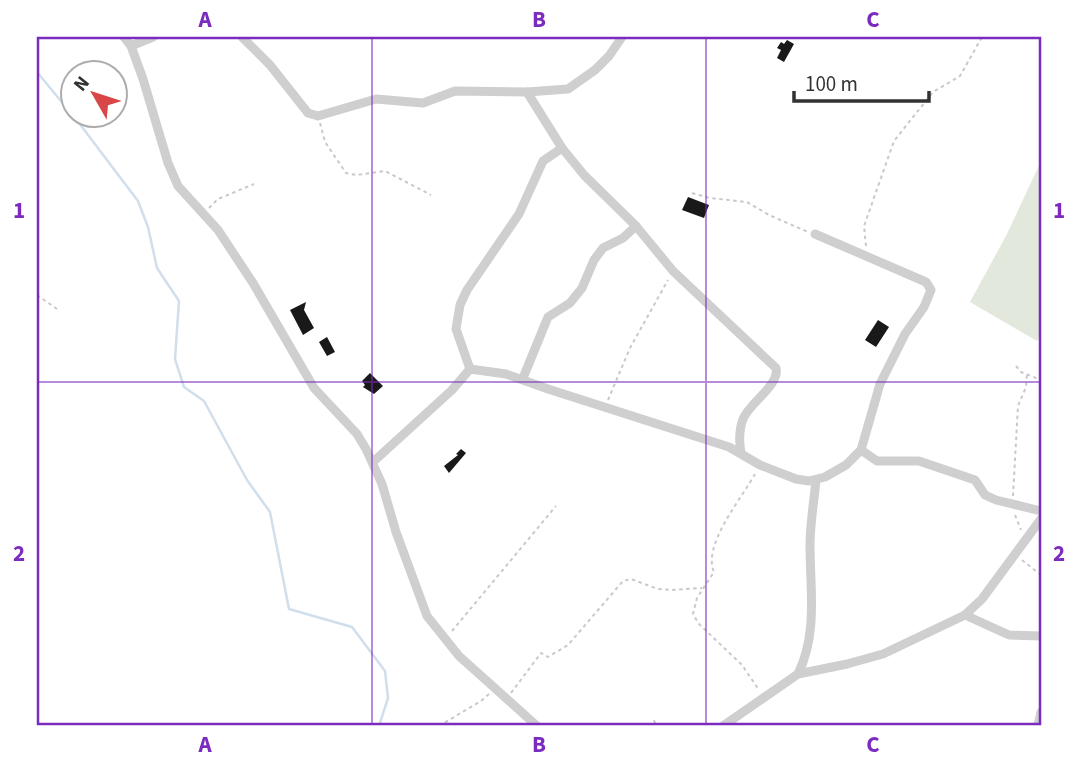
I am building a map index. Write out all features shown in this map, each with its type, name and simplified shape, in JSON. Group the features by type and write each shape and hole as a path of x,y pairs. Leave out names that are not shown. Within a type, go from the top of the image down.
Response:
{"street":[{"path":"124,37 131,46 168,163 178,186 218,230 253,283 314,388 357,434 373,462 427,616 444,639 537,726"},
{"path":"131,46 153,37"},
{"path":"242,37 270,65 308,113 318,116 376,99 423,103 455,91 558,91 580,82 609,56 622,37"},
{"path":"527,92 562,148 584,175 636,226 673,271 764,355 777,371 775,378 743,418 741,453"},
{"path":"470,369 456,329 460,305 519,214 543,160 562,148"},
{"path":"523,378 548,317 570,303 582,288 594,260 603,248 623,238 636,226"},
{"path":"470,369 523,378 729,447 760,465 796,479 816,480 846,465 862,450 880,384 905,334 931,294 926,282 816,234"},
{"path":"373,462 452,390 470,369"},
{"path":"862,450 877,461 919,461 975,480 985,495 1041,511"},
{"path":"798,674 803,664 813,613 810,543 816,480"},
{"path":"723,726 798,674 883,654 965,615 982,599 1041,519"},
{"path":"965,615 1009,635 1041,636"},
{"path":"1038,726 1041,712"}],"path":[{"path":"864,254 864,226 894,141 933,92 960,76 982,37"},
{"path":"318,116 326,142 346,173 356,175 385,171 431,195"},
{"path":"204,214 218,199 254,184"},
{"path":"692,193 747,202 790,225 816,234"},
{"path":"604,407 620,376 630,348 673,271"},
{"path":"37,295 57,309"},
{"path":"1016,366 1041,380"},
{"path":"1025,541 1013,505 1018,407 1026,387 1027,374"},
{"path":"760,465 722,526 711,557 710,564 714,572 697,598 693,614 699,624 742,664 752,682 765,696"},
{"path":"444,639 555,506"},
{"path":"1016,555 1041,575"},
{"path":"507,698 541,653 548,657 568,645 624,581 631,579 647,586 671,590 703,589"},
{"path":"439,726 481,701 495,689"},
{"path":"654,720 656,726"}],"shaded area":[{"path":"1041,161 1041,335 1037,341 970,302 1007,234"}],"building":[{"path":"787,40 794,44 784,62 777,58 781,50 777,48 781,42 784,44"},
{"path":"688,197 709,205 704,218 682,210"},
{"path":"306,302 304,310 314,328 303,335 290,310"},
{"path":"878,320 889,327 876,347 865,340"},
{"path":"327,337 335,352 327,356 319,342"},
{"path":"370,373 383,386 374,394 363,387 365,385 362,381"},
{"path":"461,449 466,453 449,473 444,466 458,455 456,454"}],"waterway":[{"path":"37,72 138,201 148,227 157,268 179,301 175,359 184,387 204,401 247,480 270,512 289,609 352,627 385,671 388,698 379,726"}]}
